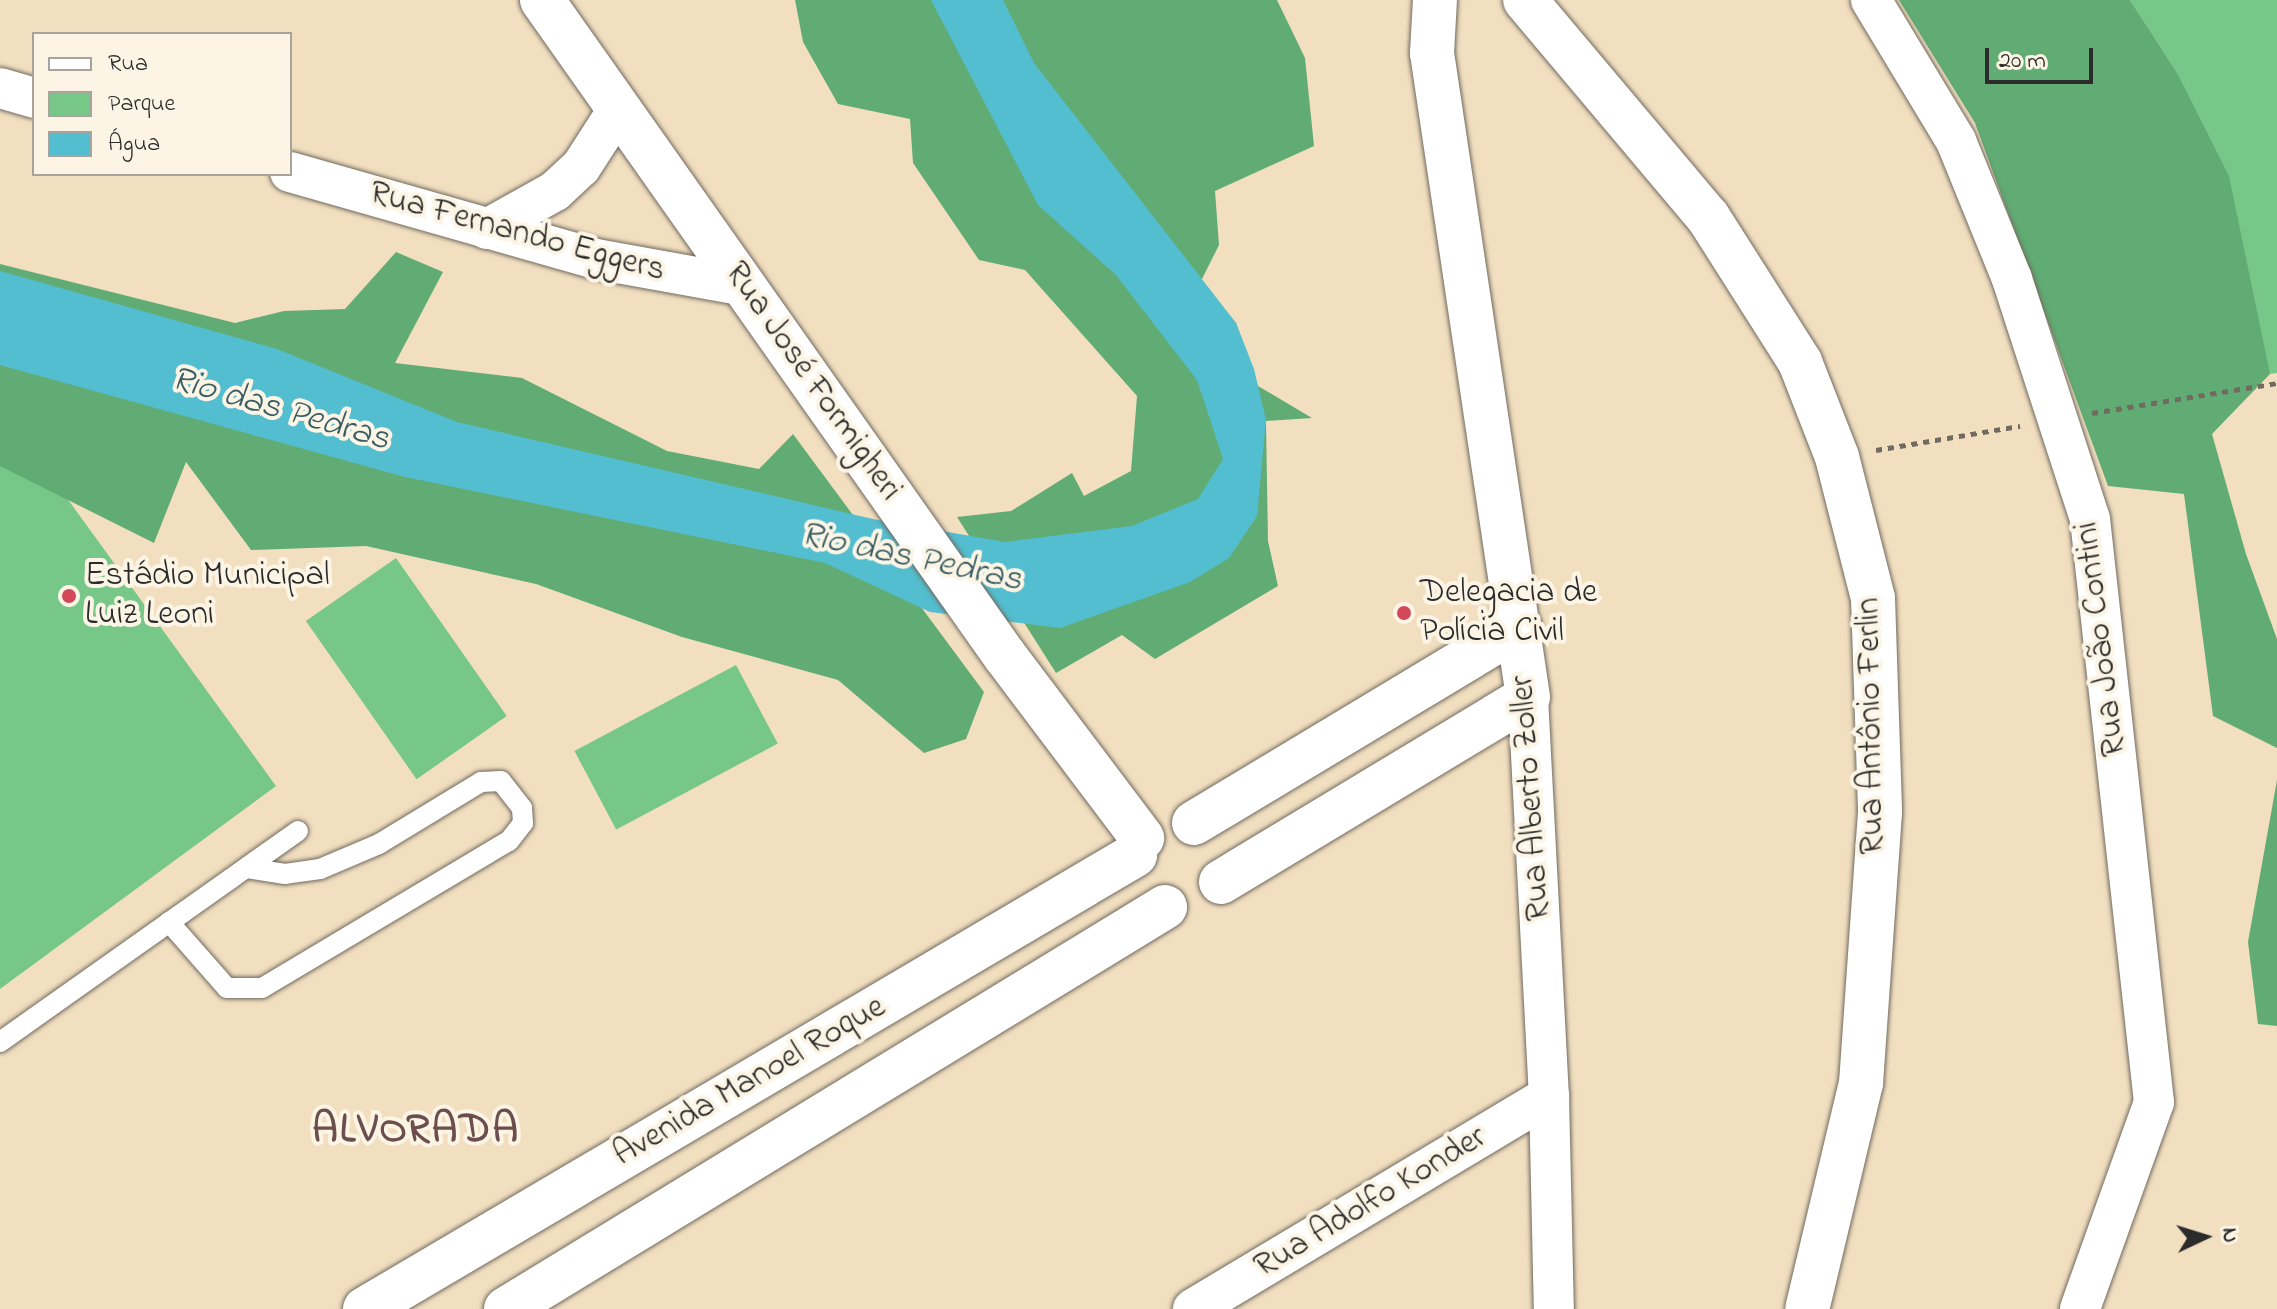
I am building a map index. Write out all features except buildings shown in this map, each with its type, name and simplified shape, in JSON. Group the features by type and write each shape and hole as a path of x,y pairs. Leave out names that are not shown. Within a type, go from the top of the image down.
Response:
{"street":[{"name":"Rua José Formigheri","path":"542,0 1138,847"},
{"name":"Rua Alberto Zoller","path":"1410,0 1432,53"},
{"name":"Rua Alberto Zoller","path":"1435,0 1432,53 1520,627 1528,697 1549,1096 1554,1309"},
{"name":"Rua Antônio Ferlin","path":"1525,0 1708,217 1800,362 1837,457 1873,598 1880,812 1861,1083 1807,1309"},
{"name":"Rua João Contini","path":"1871,0 1956,141 2017,293 2090,519 2154,1102 2080,1309"},
{"path":"0,88 32,97"},
{"path":"487,229 555,191 581,167 619,108"},
{"name":"Rua Fernando Eggers","path":"292,173 596,259 746,286"},
{"path":"1520,627 1194,823 1157,825 1138,847 1140,889 1165,907 1184,911 1199,906 1221,882 1528,697"},
{"path":"1194,823 1221,849 1221,882"},
{"name":"Avenida Manoel Roque","path":"365,1309 1138,847"},
{"name":"Avenida Manoel Roque","path":"514,1307 1165,907"},
{"name":"Rua Adolfo Konder","path":"1193,1309 1549,1096"}],"lane":[{"path":"169,922 227,988 262,988 509,841 523,823 522,808 501,781 481,782 379,844 320,869 285,874 247,868"},
{"path":"0,1042 298,831"}],"green space":[{"path":"795,0 1277,0 1305,58 1314,146 1215,191 1219,245 1201,281 1236,323 1258,386 1312,418 1266,421 1268,541 1278,586 1155,659 1122,635 1056,673 957,517 1011,511 1072,473 1084,496 1131,471 1137,396 1025,270 979,260 913,163 910,119 838,104 803,42"},
{"path":"1899,0 2130,0 2176,71 2229,176 2270,374 2212,434 2246,554 2277,639 2277,748 2213,716 2184,494 2108,486 1975,123"},
{"path":"2130,0 2277,0 2277,373 2270,374 2176,71"},
{"path":"396,252 443,272 395,363 522,378 667,451 759,469 793,434 984,692 966,739 924,753 838,680 682,637 536,584 366,546 251,550 186,462 154,543 0,466 0,264 235,323 284,311 345,309"},
{"name":"Estádio Municipal Luiz Leoni","path":"0,406 276,786 0,989"},
{"path":"396,558 507,716 417,779 306,621"},
{"path":"736,665 778,744 616,829 574,751"},
{"path":"2277,780 2277,1026 2258,1024 2248,942"}],"water":[{"name":"Rio das Pedras","path":"931,0 1003,0 1034,63 1236,323 1254,369 1266,420 1257,516 1229,558 1190,582 1060,628 930,612 825,563 405,477 0,365 0,271 277,349 457,422 873,519 1005,542 1132,526 1198,499 1223,459 1197,380 1116,275 1038,205"}],"place":[{"name":"Estádio Municipal Luiz Leoni","path":"69,596"},
{"name":"Delegacia de Polícia Civil","path":"1404,613"}],"district":[{"name":"ALVORADA","path":"416,1131"}]}
